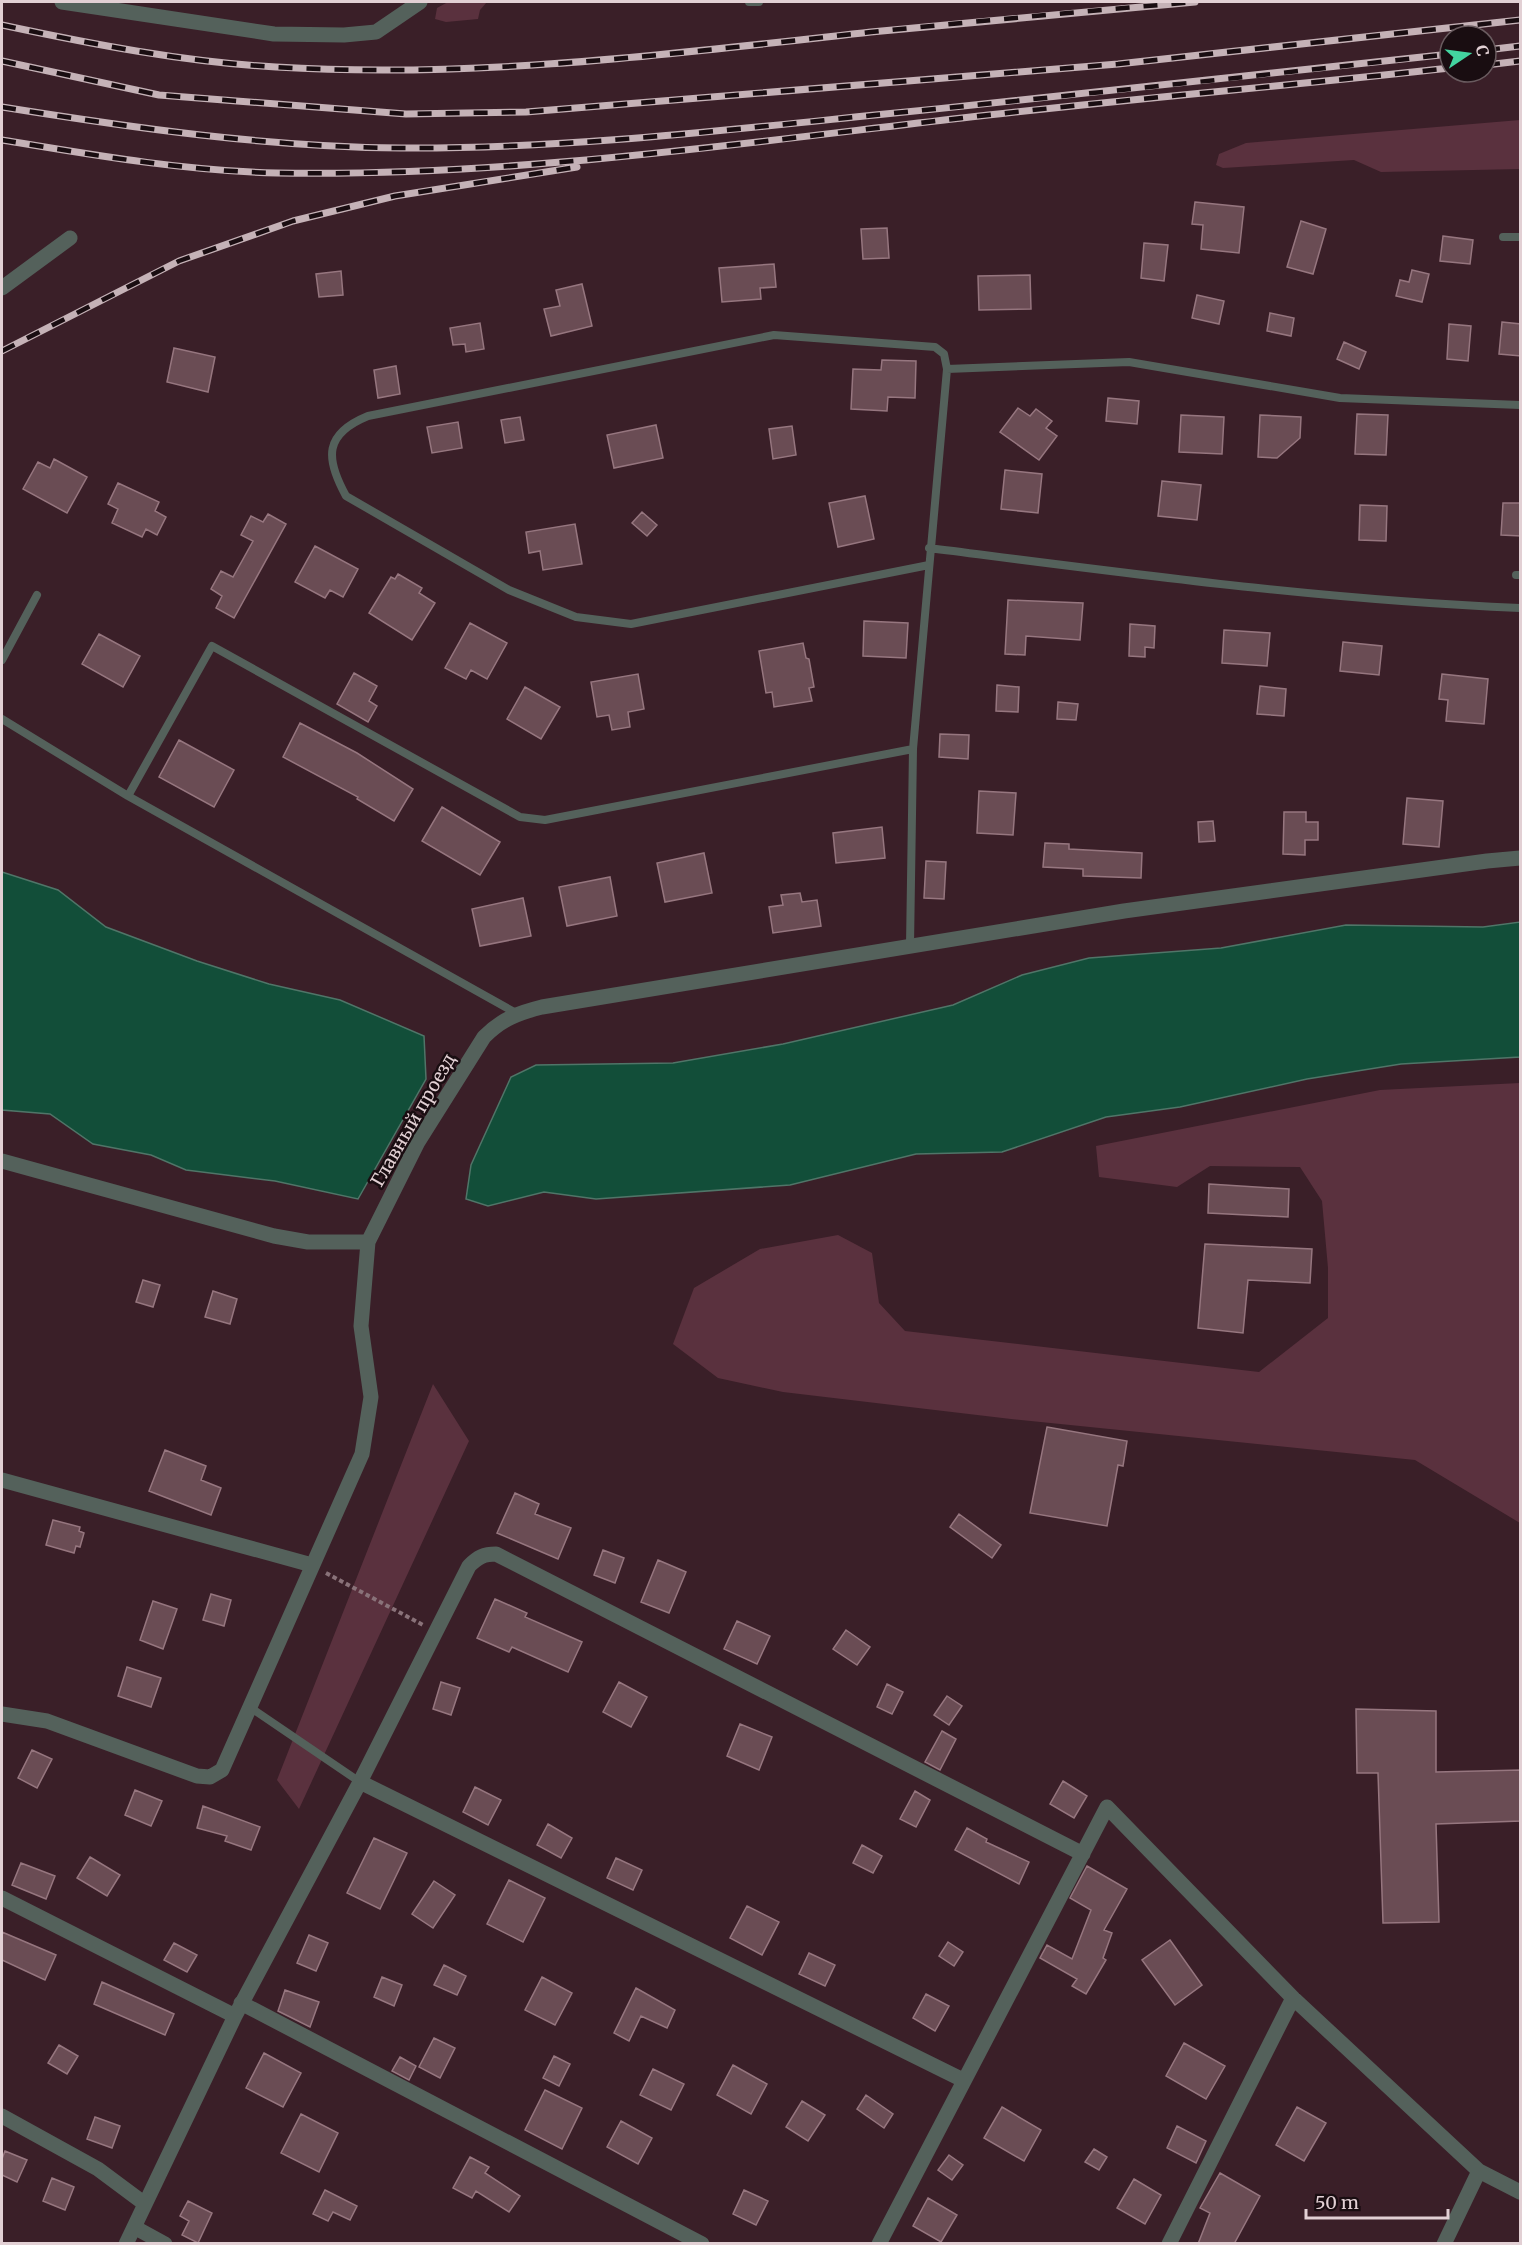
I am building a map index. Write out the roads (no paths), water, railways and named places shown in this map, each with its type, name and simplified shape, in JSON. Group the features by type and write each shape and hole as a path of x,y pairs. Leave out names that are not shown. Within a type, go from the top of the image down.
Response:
{"street":[{"path":"62,2 274,34 345,34 376,32 420,2"},
{"path":"2,288 70,238"},
{"path":"516,1013 1125,911 1521,858"},
{"name":"Главный проезд","path":"368,1242 418,1143 484,1037 498,1023 516,1013"},
{"path":"2,1161 274,1236 308,1242 368,1242 361,1326 371,1397 362,1454 222,1770 210,1777 196,1776 46,1722 2,1714"},
{"path":"2,1480 312,1565"},
{"path":"126,2244 238,2009 360,1782 469,1566 477,1558 496,1554 1083,1854"},
{"path":"360,1782 963,2080"},
{"path":"879,2244 1107,1807 1293,1998 1479,2171 1521,2192"},
{"path":"2,1898 238,2009 702,2244"},
{"path":"1169,2244 1293,1998"},
{"path":"2,2116 98,2169 146,2204"},
{"path":"1444,2244 1479,2171"},
{"path":"134,2228 165,2244"}],"lane":[{"path":"749,2 759,2"},
{"path":"1503,237 1521,237"},
{"path":"910,946 913,749 928,565 929,548 947,369 944,354 935,347 774,335 368,416 348,424 336,438 331,455 333,472 346,496 509,590 576,617 631,624 928,565"},
{"path":"947,369 1129,362 1340,398 1521,405"},
{"path":"929,548 1206,583 1439,604 1521,608"},
{"path":"2,660 37,595"},
{"path":"128,796 212,646 520,817 545,820 913,749"},
{"path":"2,719 128,796 516,1013"},
{"path":"251,1708 360,1782"}],"railway":[{"path":"2,25 172,57 241,65 351,70 425,70 648,56 1033,16 1195,2"},
{"path":"2,61 159,95 406,114 526,112 1118,64 1520,20"},
{"path":"1498,49 1520,46"},
{"path":"2,107 151,129 301,144 401,148 520,146 757,127 1438,55"},
{"path":"1498,64 1520,61"},
{"path":"2,140 139,161 243,172 363,173 449,170 620,157 1023,111 1438,69"},
{"path":"2,351 179,261 293,221 395,196 577,167"}]}
